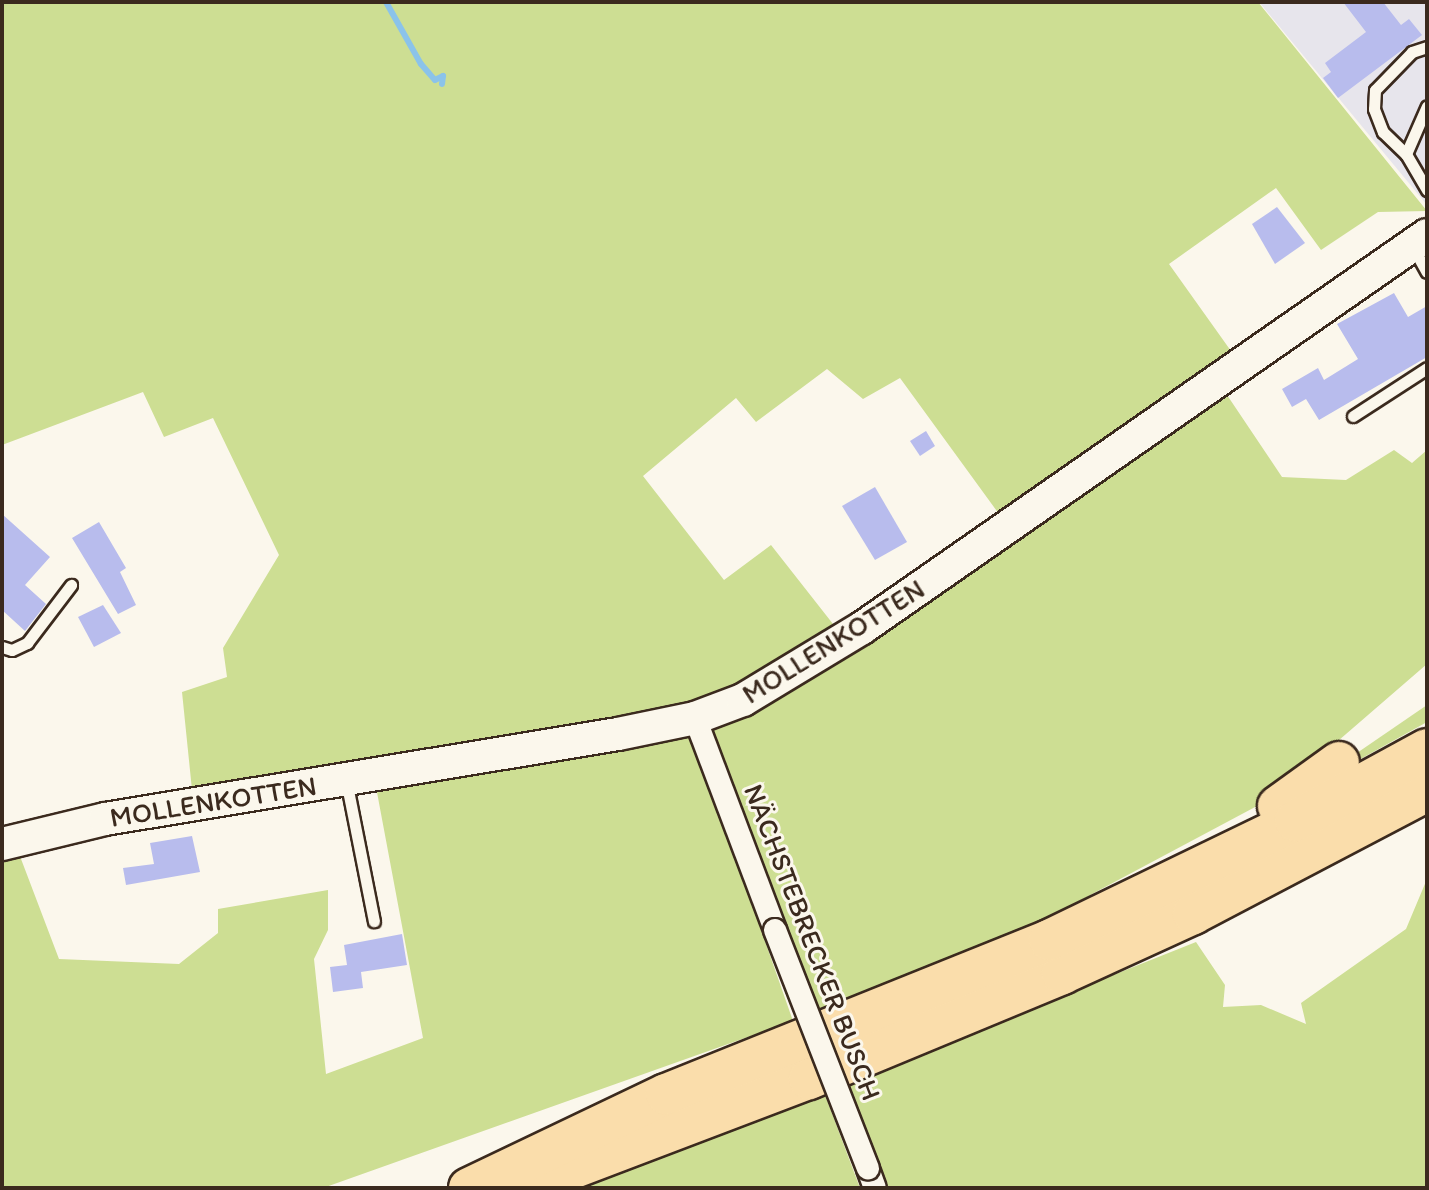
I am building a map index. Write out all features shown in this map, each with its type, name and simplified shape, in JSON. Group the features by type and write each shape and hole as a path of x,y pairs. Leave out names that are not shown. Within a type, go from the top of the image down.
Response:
{"highway":[{"path":"469,1188 666,1094 934,990 1171,883 1427,749"},
{"path":"1171,883 1339,762"},
{"path":"521,1188 809,1079 1062,974 1193,914 1427,791"}],"main road":[{"name":"MOLLENKOTTEN","path":"2,844 90,822 695,718 743,700 862,628 1422,251"}],"street":[{"name":"NÄCHSTEBRECKER BUSCH","path":"695,718 871,1179"}],"lane":[{"path":"1427,47 1412,52 1375,90 1374,109 1383,132 1406,154 1427,190"},
{"path":"1406,154 1427,106"},
{"path":"1353,416 1427,368"},
{"path":"2,647 12,650 27,643 71,585"},
{"path":"346,779 374,921"}],"shaded area":[{"path":"1259,2 1427,2 1427,205"}],"green space":[{"path":"2,2 1258,2 1427,211 1378,212 1321,250 1276,188 1169,264 1231,351 999,514 900,378 863,399 827,369 756,422 736,398 643,476 724,580 771,545 833,624 782,660 694,704 192,790 182,692 227,677 223,648 279,555 213,418 164,437 143,392 2,445"},
{"path":"1225,392 1282,477 1346,480 1394,450 1412,463 1427,450 1427,664 1272,798 1047,918 821,1013 710,727"},
{"path":"1427,705 1427,722 1348,766 1354,755"},
{"path":"691,730 793,1021 323,1188 2,1188 2,857 18,851 59,959 179,964 218,933 218,909 328,890 328,930 314,959 326,1074 423,1038 376,787"},
{"path":"1427,879 1427,1188 885,1188 845,1082 1196,942 1225,985 1223,1007 1261,1005 1306,1024 1301,1003 1406,929"},
{"path":"824,1092 860,1188 560,1188"}],"building":[{"path":"1343,2 1383,2 1401,25 1409,19 1422,35 1338,98 1323,78 1331,72 1325,63 1366,32"},
{"path":"1277,207 1305,243 1275,264 1252,224"},
{"path":"1394,293 1408,317 1427,306 1427,357 1319,420 1306,399 1292,407 1282,389 1318,368 1324,380 1358,359 1337,324"},
{"path":"926,431 935,446 920,456 910,441"},
{"path":"875,487 907,542 875,560 842,506"},
{"path":"2,514 50,557 25,585 46,604 25,631 2,610"},
{"path":"99,522 126,568 120,572 136,605 118,614 72,538"},
{"path":"103,605 121,633 94,647 78,617"},
{"path":"192,836 200,872 126,885 123,868 154,864 150,843"},
{"path":"402,934 407,965 361,972 363,988 333,992 330,967 347,965 344,945"}],"waterway":[{"path":"386,2 421,64 435,80 443,76 442,84"}]}
